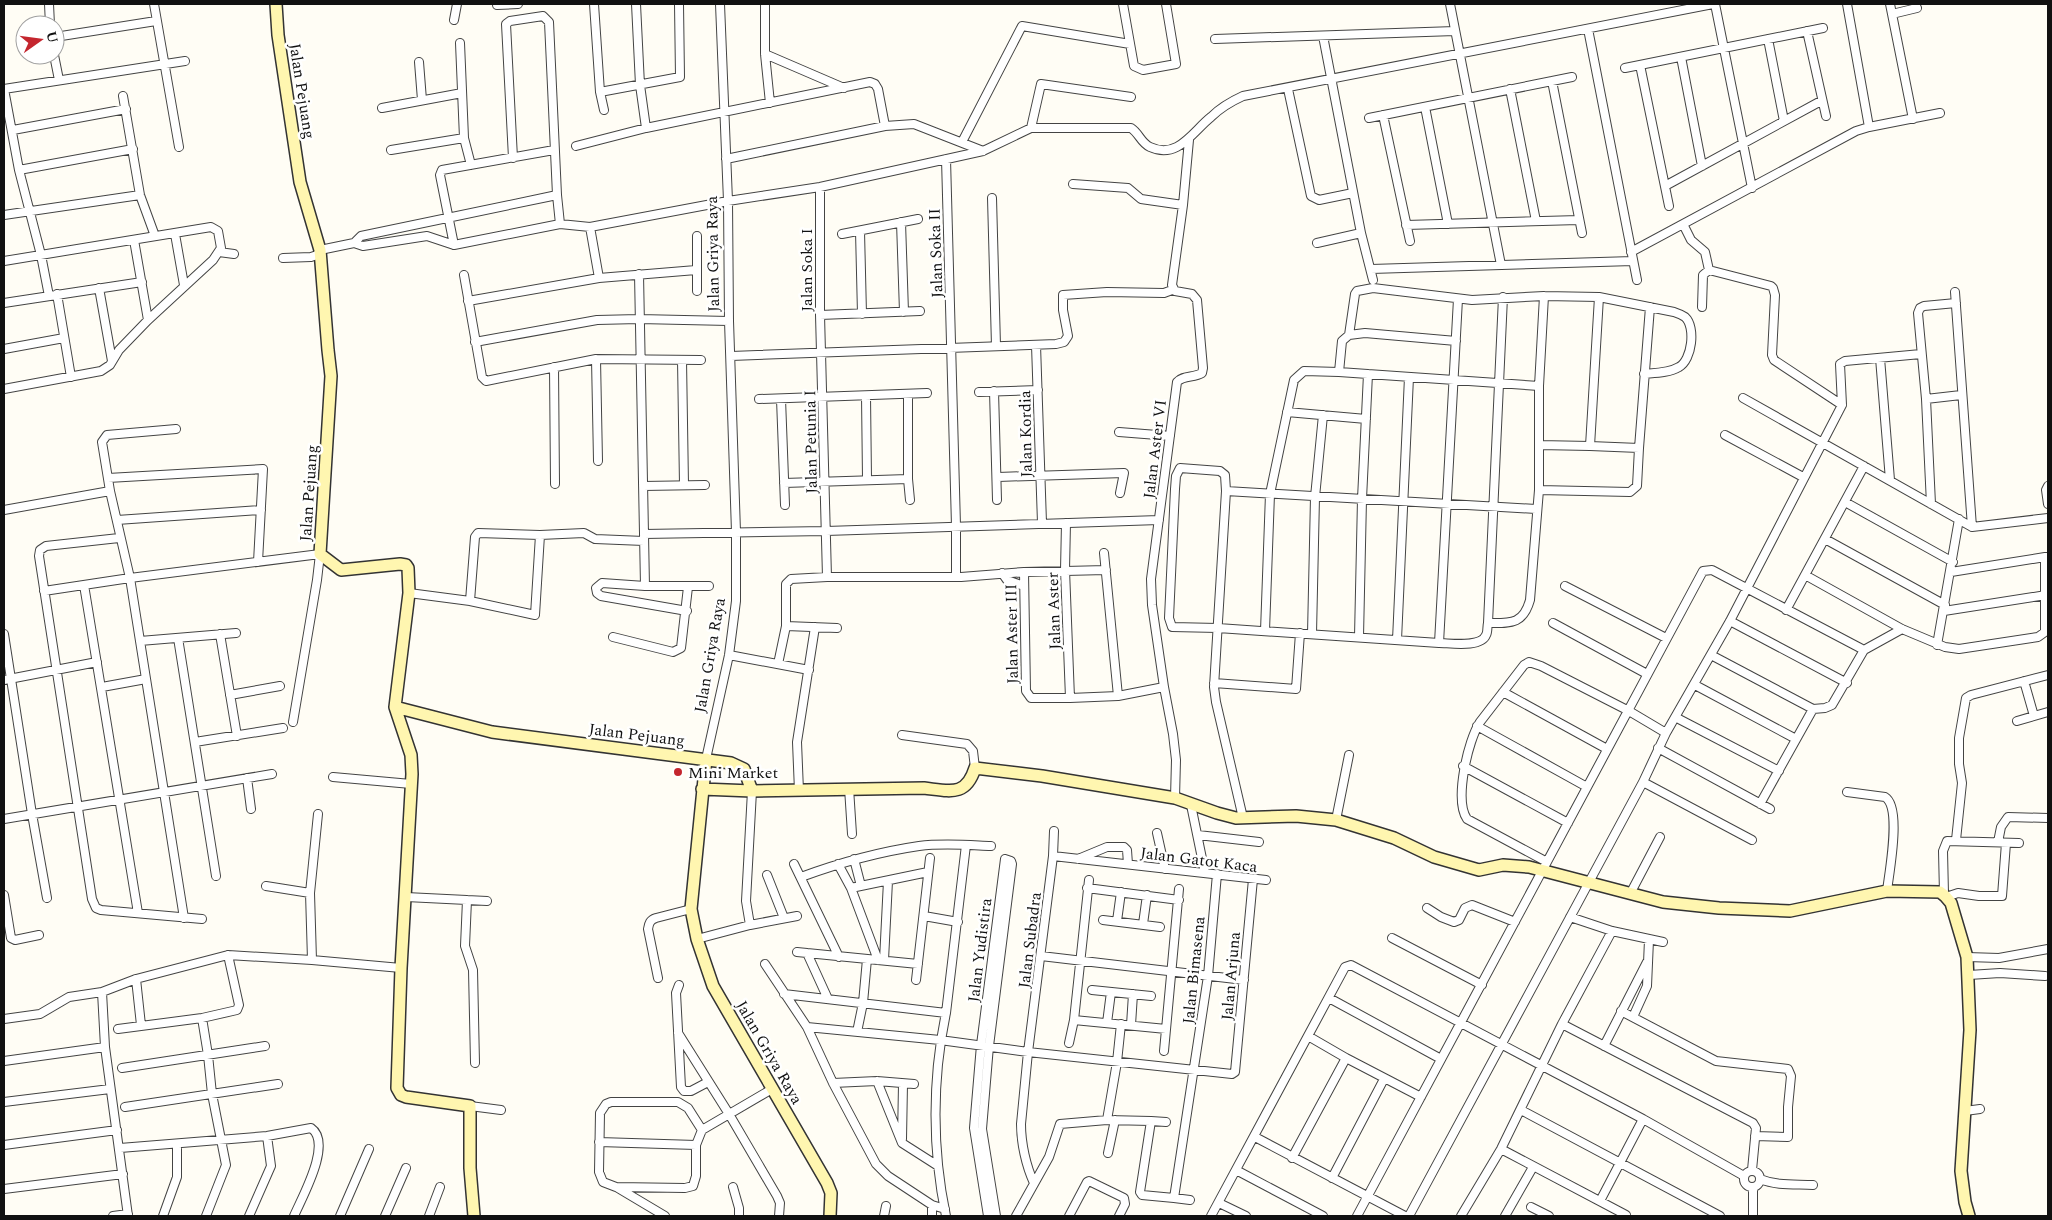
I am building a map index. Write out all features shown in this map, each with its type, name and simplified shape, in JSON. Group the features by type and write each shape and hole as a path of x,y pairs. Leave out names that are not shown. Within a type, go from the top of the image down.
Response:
{"street":[{"path":"154,4 179,146"},
{"name":"Jalan Pejuang","path":"276,4 278,35 300,182 320,250 331,376 320,554 341,570 405,564 408,568 409,593 395,707 492,732 732,763 744,769 752,791"},
{"path":"454,20 457,4"},
{"path":"497,5 518,4"},
{"path":"594,4 600,92 604,110"},
{"path":"636,4 640,85 646,128"},
{"path":"600,92 680,77 679,4"},
{"name":"Jalan Griya Raya","path":"720,4 728,201 736,601 729,655 706,759 691,909 696,939 713,986 826,1183 830,1193 830,1216"},
{"path":"765,4 765,54 770,103"},
{"path":"1123,4 1134,66 1143,70 1176,64 1166,4"},
{"path":"1450,4 1501,266"},
{"path":"283,258 311,257 317,255 320,250 354,243 363,246 427,236 454,245 560,224 590,227 728,201 820,187 983,151 1030,128 1131,128 1145,144 1155,149 1175,148 1189,140 1209,118 1236,99 1249,95 1288,89 1714,4 1752,188"},
{"path":"1847,4 1869,127"},
{"path":"1890,4 1913,119"},
{"path":"1892,14 1917,8"},
{"path":"512,158 505,26 510,21 543,16 549,22 554,150 560,224"},
{"path":"65,36 156,21"},
{"path":"962,142 1022,26 1130,44"},
{"path":"1588,28 1637,280"},
{"path":"1624,68 1823,28"},
{"path":"1215,39 1455,31"},
{"path":"1807,31 1821,101 1826,116"},
{"path":"1323,36 1361,233 1373,280"},
{"path":"1768,39 1784,121"},
{"path":"460,43 464,138 471,165"},
{"path":"765,54 844,88"},
{"path":"1682,56 1702,166"},
{"path":"48,296 41,255 19,170 4,89 185,61"},
{"path":"419,62 422,100"},
{"path":"56,65 59,80"},
{"path":"1640,65 1669,206"},
{"path":"1369,118 1572,77"},
{"path":"1552,81 1582,233"},
{"path":"576,146 646,128 870,82 875,84 885,126"},
{"path":"1030,128 1041,84 1130,97"},
{"path":"1288,89 1311,196 1318,200 1353,193"},
{"path":"1510,90 1536,221"},
{"path":"382,108 462,93"},
{"path":"123,96 140,195 155,236"},
{"path":"1665,186 1821,101"},
{"path":"1425,107 1448,224"},
{"path":"13,130 126,109"},
{"path":"1631,252 1752,188 1831,143 1869,127 1940,113"},
{"path":"1383,115 1410,241"},
{"path":"726,159 885,126 914,124 983,151"},
{"path":"390,150 464,138"},
{"path":"731,356 1056,344 1067,339 1062,295 1107,292 1164,293 1172,290 1189,140"},
{"path":"19,170 133,149"},
{"path":"454,245 441,172 444,169 554,150"},
{"name":"Jalan Soka II","path":"946,159 956,576"},
{"path":"1073,184 1128,188 1141,199 1183,205"},
{"name":"Jalan Soka I","path":"820,187 820,315 822,352"},
{"path":"4,215 140,195"},
{"path":"354,243 361,236 557,195"},
{"path":"992,198 996,346"},
{"path":"842,234 918,219"},
{"path":"1406,225 1580,220"},
{"path":"901,222 904,312"},
{"path":"425,223 427,236"},
{"path":"1683,224 1691,240 1705,252 1709,270"},
{"path":"4,261 214,227 218,231 220,238 219,252 213,260 148,320 119,350 110,365 101,371 4,389"},
{"path":"590,227 599,278"},
{"path":"860,230 862,314"},
{"path":"1316,243 1361,233"},
{"path":"176,234 184,285"},
{"path":"696,236 697,291"},
{"path":"134,240 148,320"},
{"path":"219,252 234,254"},
{"path":"1371,269 1633,261"},
{"path":"468,301 599,278 696,270"},
{"path":"1702,307 1703,275 1709,270"},
{"path":"1709,270 1774,288 1773,358 1777,363 1842,405"},
{"path":"640,274 639,319 644,586"},
{"path":"464,275 482,377 486,381 596,359 701,360"},
{"path":"4,304 57,294 142,282"},
{"path":"99,288 112,361"},
{"path":"1349,335 1355,294 1362,289 1374,288 1458,299 1544,296 1599,297 1684,316 1690,324 1690,350 1686,360 1680,367 1668,371 1644,374"},
{"name":"Jalan Aster VI","path":"1172,290 1196,296 1203,368 1202,373 1199,375 1180,379 1177,382 1151,579 1152,605 1176,760 1175,798"},
{"path":"1955,292 1972,528"},
{"path":"57,294 70,377"},
{"path":"1488,622 1506,623 1517,621 1528,610 1532,589 1536,509 1539,490 1539,386 1544,296"},
{"path":"1590,446 1599,297"},
{"path":"1243,818 1216,702 1214,683 1218,628 1226,491 1224,476 1220,471 1180,468 1176,476 1170,609 1172,627 1218,628 1439,643 1473,644 1481,641 1486,636 1488,622 1498,383 1504,298"},
{"path":"1439,643 1458,299"},
{"path":"1931,504 1926,399 1921,354 1920,308 1956,303"},
{"path":"1539,490 1630,492 1637,486 1650,307"},
{"path":"820,315 920,311"},
{"path":"475,342 597,320 639,319 729,322"},
{"path":"1339,372 1342,341 1349,335 1365,333 1456,341"},
{"path":"4,349 64,338"},
{"name":"Jalan Kordia","path":"1036,345 1042,523"},
{"name":"Jalan Petunia I","path":"822,352 827,577"},
{"path":"1409,1216 1643,782 1666,733 1730,621 1842,405 1840,364 1845,361 1921,354"},
{"path":"1880,358 1890,480"},
{"path":"596,359 598,461"},
{"path":"682,360 684,485"},
{"path":"554,367 555,484"},
{"path":"1265,631 1270,494 1294,380 1298,375 1304,372 1339,372 1539,386"},
{"path":"1359,637 1362,499 1368,374"},
{"path":"1397,640 1409,377"},
{"path":"979,392 1038,390"},
{"path":"994,391 998,477 997,500"},
{"path":"759,399 927,393"},
{"path":"908,394 908,478 910,500"},
{"path":"1926,399 1961,395"},
{"path":"866,396 867,479"},
{"path":"1743,398 1960,519 1972,528 2048,518"},
{"path":"781,399 785,505"},
{"path":"1287,412 1366,419"},
{"path":"1312,634 1315,497 1323,415"},
{"path":"176,429 108,435 104,437 102,442 119,538 130,578 184,918"},
{"path":"1119,432 1170,436"},
{"path":"1725,435 1803,477"},
{"path":"1539,445 1639,448"},
{"path":"1786,610 1864,466"},
{"path":"108,478 263,469 258,562"},
{"path":"998,477 1124,473 1120,493"},
{"path":"784,482 908,478"},
{"path":"643,486 705,485"},
{"path":"2048,486 2046,490 2048,504"},
{"path":"4,510 110,491"},
{"path":"1226,491 1536,509"},
{"path":"1845,502 1953,562"},
{"path":"117,520 261,510"},
{"path":"1937,645 1960,519"},
{"path":"470,601 476,534 540,535 584,533 595,539 736,532 826,531 1159,520"},
{"name":"Jalan Aster","path":"1066,522 1065,570 1070,698"},
{"path":"409,593 470,601 536,615 540,535"},
{"path":"119,538 42,548 39,556 92,899 94,905 101,910 202,919"},
{"path":"1824,539 1944,608 2047,598"},
{"path":"1104,553 1118,696"},
{"path":"44,592 130,578 320,554 318,580 293,722"},
{"path":"1951,572 2047,557 2046,629 2038,637"},
{"path":"778,664 786,626 786,582 791,579 956,576 1065,570 1106,570"},
{"path":"1357,1216 1629,711 1666,638 1705,570 1712,570 1864,650"},
{"name":"Jalan Aster III","path":"1024,572 1026,691 1028,695 1035,699 1070,698"},
{"path":"1002,573 1007,580 1024,586"},
{"path":"1805,575 1902,629 1937,645 1959,650 2048,636"},
{"path":"687,612 601,596 596,592 598,585 602,583 644,586 709,586"},
{"path":"84,585 138,913"},
{"path":"613,637 672,652 681,648 687,612 688,586"},
{"path":"1565,586 1666,638"},
{"path":"1730,621 1847,683"},
{"path":"1553,623 1647,674"},
{"path":"786,626 836,628"},
{"path":"799,790 797,742 815,627"},
{"path":"1711,655 1813,709 1825,708 1832,705 1847,683 1864,650 1902,629"},
{"path":"140,641 236,633"},
{"path":"1214,683 1296,689 1300,633"},
{"path":"4,634 7,680 48,898"},
{"path":"220,634 237,736"},
{"path":"178,638 216,876"},
{"path":"729,655 809,670"},
{"path":"7,680 97,662"},
{"path":"1666,733 1629,711 1533,663 1526,663 1477,726 1463,766 1463,810 1467,819 1545,866 1589,882 1664,902 1719,908 1790,911 1886,890 1940,892 1945,896 1951,905 1967,957 1969,975 1970,1030 1961,1171 1969,1216"},
{"path":"1956,840 1962,783 1959,764 1959,738 1965,701 1969,696 2048,675"},
{"path":"102,686 146,679"},
{"path":"2024,681 2034,716"},
{"path":"1695,685 1796,739"},
{"path":"230,695 280,686"},
{"path":"1070,698 1118,696 1164,687"},
{"path":"1503,692 1607,749"},
{"path":"395,707 410,755 412,774 401,968 396,1082 398,1091 406,1097 501,1110"},
{"path":"1760,804 1813,709"},
{"path":"2017,720 2048,712"},
{"path":"1675,717 1780,771"},
{"path":"1477,726 1587,787"},
{"path":"195,742 283,728"},
{"path":"702,788 752,791 924,788 951,791 963,789 971,781 975,768 973,751 967,744 902,734"},
{"path":"1658,748 1770,809"},
{"path":"1336,820 1350,755"},
{"path":"1463,766 1568,823"},
{"path":"975,768 1042,776 1175,798 1217,813 1243,818 1296,816 1336,820 1394,838 1434,857 1479,870 1503,865 1545,866"},
{"path":"4,819 272,774"},
{"path":"333,777 411,784"},
{"path":"247,778 251,809"},
{"path":"1643,782 1752,840"},
{"path":"849,788 852,834"},
{"path":"750,925 746,901 752,791"},
{"path":"1847,792 1885,797 1890,804 1893,840 1886,890"},
{"path":"1191,804 1205,873"},
{"path":"312,960 310,893 318,814"},
{"path":"1945,896 1958,893 1979,896 2002,896 2001,826 2008,817 2048,818"},
{"name":"Jalan Subadra","path":"1034,1183 1021,1134 1028,1052 1054,856 1054,831"},
{"path":"1157,833 1166,869"},
{"path":"1198,834 1259,842"},
{"path":"1630,894 1660,837"},
{"path":"1945,896 1944,846 1946,841 2019,843"},
{"path":"946,1212 934,1132 940,1040 946,1013 966,845"},
{"path":"800,877 854,859 920,846 991,846"},
{"name":"Jalan Gatot Kaca","path":"1078,859 1107,847 1124,847 1127,850 1128,864"},
{"name":"Jalan Gatot Kaca","path":"1054,856 1266,880"},
{"path":"916,980 930,858"},
{"path":"854,859 861,886"},
{"name":"Jalan Yudistira","path":"1005,859 1011,861 1012,864 985,1046 1005,859"},
{"path":"794,864 839,957"},
{"path":"838,864 851,888 881,960"},
{"path":"851,888 928,872"},
{"name":"Jalan Bimasena","path":"1174,1198 1208,976 1217,874"},
{"path":"767,875 784,918"},
{"name":"Jalan Arjuna","path":"1195,1070 1232,1074 1235,1072 1253,878"},
{"path":"881,960 888,881"},
{"path":"1069,1043 1074,1020 1088,884 1121,892 1179,900"},
{"path":"266,886 310,893"},
{"path":"1164,1051 1179,889"},
{"path":"1117,921 1121,892"},
{"path":"4,895 10,938 15,940 39,936"},
{"path":"1142,924 1147,895"},
{"path":"406,897 487,901"},
{"path":"467,900 465,946 473,970 475,1063"},
{"path":"1427,908 1452,922 1459,920 1465,908 1472,905 1515,922"},
{"path":"658,978 648,929 649,924 651,920 656,918 691,909"},
{"path":"696,939 750,925 797,916"},
{"path":"924,916 958,922"},
{"path":"1570,917 1612,931 1663,942"},
{"path":"1103,920 1160,927"},
{"path":"1460,1216 1501,1148 1562,1024 1612,931"},
{"path":"1392,938 1482,985"},
{"path":"1633,1016 1647,986 1649,940"},
{"path":"1967,957 1999,958 2048,949"},
{"path":"797,952 918,964"},
{"path":"807,954 828,999"},
{"path":"4,1019 40,1014 69,997 102,992 136,979 228,955 401,968"},
{"path":"118,1029 202,1018 239,1008 228,955"},
{"path":"1041,956 1244,980"},
{"path":"856,1032 863,1003 867,959"},
{"path":"1604,1046 1620,1011 1647,962"},
{"path":"765,964 807,1027 833,1083 876,1164 888,1176 946,1212"},
{"path":"1211,1216 1345,967 1351,964 1643,1119 1744,1176"},
{"path":"1969,975 2000,973 2045,976"},
{"path":"136,979 141,1025"},
{"path":"680,985 676,993 680,1082 682,1090 689,1092 708,1082"},
{"path":"1092,990 1151,996"},
{"path":"102,992 105,1048 128,1215 113,1216"},
{"path":"1107,1023 1111,992"},
{"path":"784,994 946,1013"},
{"path":"1131,1025 1133,994"},
{"path":"1329,998 1441,1058"},
{"path":"1620,1011 1633,1016 1716,1061 1789,1070 1791,1076 1788,1137 1755,1136"},
{"path":"202,1018 212,1094 226,1164 206,1216"},
{"path":"1074,1020 1166,1029"},
{"path":"1108,1153 1121,1024"},
{"path":"1562,1024 1753,1124 1756,1128 1752,1170"},
{"path":"807,1027 940,1040 1028,1052 1195,1070"},
{"path":"678,1033 729,1114 780,1201 779,1216"},
{"path":"1308,1036 1384,1079 1421,1097"},
{"path":"122,1068 265,1046"},
{"path":"985,1046 974,1128 988,1216"},
{"path":"985,1046 982,1129 996,1216"},
{"path":"4,1061 105,1048"},
{"path":"1292,1158 1346,1058"},
{"path":"1332,1178 1384,1079"},
{"path":"833,1083 877,1081 914,1084"},
{"path":"877,1081 902,1143 938,1166"},
{"path":"125,1107 278,1084"},
{"path":"902,1143 903,1084"},
{"path":"4,1102 110,1089"},
{"path":"616,1187 685,1188 693,1186 696,1176 696,1145 702,1130 772,1090"},
{"path":"665,1216 616,1187 603,1182 599,1172 600,1113 606,1104 616,1101 678,1102 688,1108 702,1130"},
{"path":"470,1106 470,1168 474,1216"},
{"path":"1965,1111 1980,1109"},
{"path":"1521,1110 1720,1216"},
{"path":"1600,1201 1643,1119"},
{"path":"1016,1216 1049,1157 1060,1124 1111,1120 1166,1122"},
{"path":"1151,1121 1140,1192 1146,1196 1190,1200"},
{"path":"120,1148 267,1136 308,1128 314,1129 318,1137 320,1150 294,1216"},
{"path":"4,1145 117,1130"},
{"path":"249,1216 271,1166 267,1136"},
{"path":"1255,1137 1405,1216"},
{"path":"599,1142 696,1145"},
{"path":"163,1216 178,1177 177,1144"},
{"path":"1501,1148 1533,1167 1626,1215"},
{"path":"340,1216 368,1149"},
{"path":"1505,1216 1533,1167"},
{"path":"385,1216 406,1168"},
{"path":"1236,1170 1323,1216"},
{"path":"1752,1170 1748,1171 1744,1176 1745,1184 1753,1187"},
{"path":"1752,1170 1758,1173 1760,1179 1758,1184 1753,1187"},
{"path":"4,1189 123,1174"},
{"path":"1760,1179 1786,1184 1813,1185"},
{"path":"1069,1216 1089,1181 1124,1198 1125,1204 1119,1216"},
{"path":"429,1216 440,1187"},
{"path":"733,1187 739,1208 739,1216"},
{"path":"1753,1187 1753,1216"},
{"path":"1219,1202 1246,1216"},
{"path":"932,1205 932,1216"},
{"path":"884,1216 886,1206"},
{"path":"1532,1207 1548,1216"}],"place":[{"name":"Mini Market","path":"678,772"}]}
